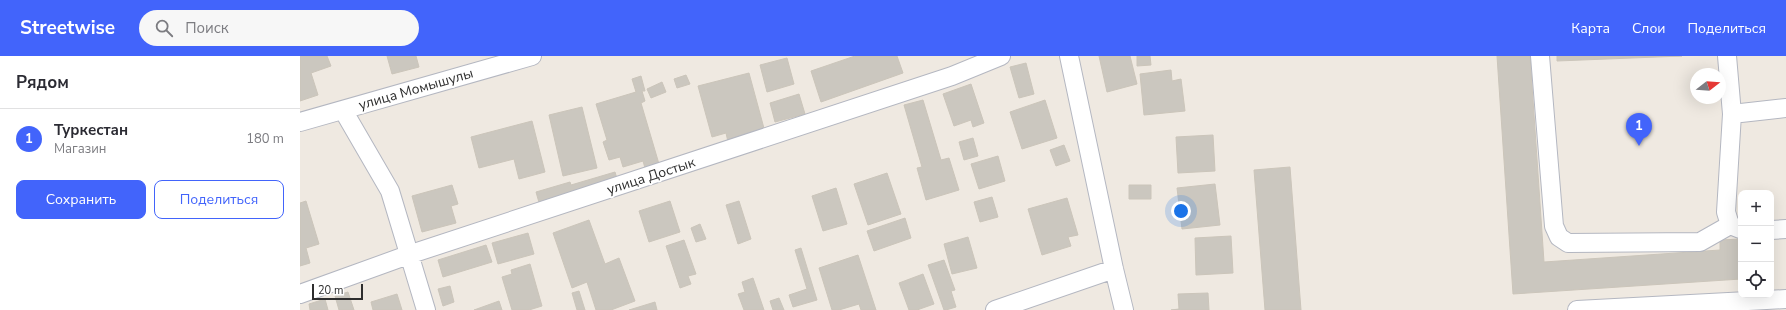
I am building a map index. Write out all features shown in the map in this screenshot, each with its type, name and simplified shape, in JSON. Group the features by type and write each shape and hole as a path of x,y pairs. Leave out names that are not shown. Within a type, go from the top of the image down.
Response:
{"street":[{"name":"улица Момышулы","path":"300,122 506,60 532,56"},
{"name":"улица Достык","path":"300,294 408,255 952,76 1001,56"},
{"path":"1069,56 1124,310"},
{"path":"1540,56 1554,226 1559,237 1568,243 1700,242 1735,227 1726,212 1732,114 1727,56"},
{"path":"1732,114 1786,108"},
{"path":"343,110 390,191 408,255 426,310"},
{"path":"1774,230 1786,229"},
{"path":"994,310 1114,269"},
{"path":"1577,310 1786,299"}],"building":[{"path":"300,56 327,56 331,66 311,73 318,95 300,101"},
{"path":"387,56 416,56 419,67 392,74"},
{"path":"855,56 897,56 903,73 821,102 811,71"},
{"path":"1099,56 1130,56 1137,84 1107,92"},
{"path":"1137,56 1150,56 1151,65 1137,66"},
{"path":"1497,56 1530,56 1544,262 1720,250 1720,240 1738,239 1738,279 1513,294"},
{"path":"1557,56 1682,56 1557,61"},
{"path":"787,58 794,84 767,92 760,65"},
{"path":"1026,63 1034,94 1019,98 1010,67"},
{"path":"1171,70 1172,81 1181,79 1185,111 1144,115 1140,74"},
{"path":"749,73 765,132 728,142 726,133 712,137 698,86"},
{"path":"686,75 690,84 677,88 674,79"},
{"path":"641,76 645,91 642,91 645,101 641,103 659,164 645,168 643,161 623,167 620,157 609,160 603,142 607,140 596,104 636,92 632,79"},
{"path":"662,82 666,92 651,98 647,89"},
{"path":"971,84 984,123 973,127 971,120 954,126 943,94"},
{"path":"799,94 805,114 775,122 770,103"},
{"path":"923,100 941,160 949,158 959,190 926,200 917,168 922,167 904,105"},
{"path":"1045,100 1057,138 1022,149 1010,112"},
{"path":"582,107 597,168 563,176 549,115"},
{"path":"532,121 545,172 519,179 514,159 479,168 471,137"},
{"path":"1213,135 1215,171 1178,173 1176,137"},
{"path":"973,138 978,156 964,160 959,142"},
{"path":"1064,145 1070,161 1056,166 1050,150"},
{"path":"998,156 1005,181 979,189 971,164"},
{"path":"1290,167 1301,310 1265,310 1254,170"},
{"path":"615,172 618,182 540,206 536,192 570,182 571,185"},
{"path":"887,173 901,214 868,225 854,184"},
{"path":"1215,184 1220,225 1182,229 1177,188"},
{"path":"452,185 458,204 451,206 456,223 422,232 412,196"},
{"path":"1129,185 1151,185 1151,199 1129,199"},
{"path":"836,188 847,224 823,231 812,196"},
{"path":"992,197 998,217 980,222 974,202"},
{"path":"1067,198 1078,235 1068,237 1071,246 1042,255 1028,209"},
{"path":"306,201 319,244 306,248 310,263 300,266 300,203"},
{"path":"670,201 680,232 649,242 639,211"},
{"path":"739,201 751,239 738,244 726,205"},
{"path":"905,218 911,238 874,251 867,231"},
{"path":"589,220 605,264 619,258 635,301 611,310 596,310 587,282 572,288 553,233"},
{"path":"700,224 706,239 696,242 691,228"},
{"path":"528,233 534,254 498,264 492,243"},
{"path":"1231,236 1233,273 1196,275 1195,238"},
{"path":"968,237 977,268 952,274 944,244"},
{"path":"684,240 696,274 688,276 691,284 680,288 666,246"},
{"path":"486,245 492,262 443,277 438,260"},
{"path":"801,248 817,300 793,307 789,295 807,289 795,250"},
{"path":"858,255 876,310 861,310 859,304 839,310 832,310 819,268"},
{"path":"944,260 955,290 951,291 956,307 946,310 944,310 928,265"},
{"path":"530,264 542,306 529,310 512,310 502,277 512,274 511,270"},
{"path":"923,274 934,304 917,310 909,310 899,283"},
{"path":"753,278 764,310 744,310 738,294 745,292 742,282"},
{"path":"450,286 454,302 443,306 438,289"},
{"path":"579,291 585,310 577,310 572,293"},
{"path":"348,292 354,310 339,310 335,296"},
{"path":"1208,293 1209,310 1171,310 1179,309 1178,294"},
{"path":"397,294 402,310 373,310 371,302"},
{"path":"779,298 784,310 773,310 770,301"},
{"path":"325,299 328,310 310,310 309,304"},
{"path":"499,301 502,310 474,310"},
{"path":"655,302 657,310 629,310"}],"place":[{"name":"Туркестан","path":"1639,146"}]}
